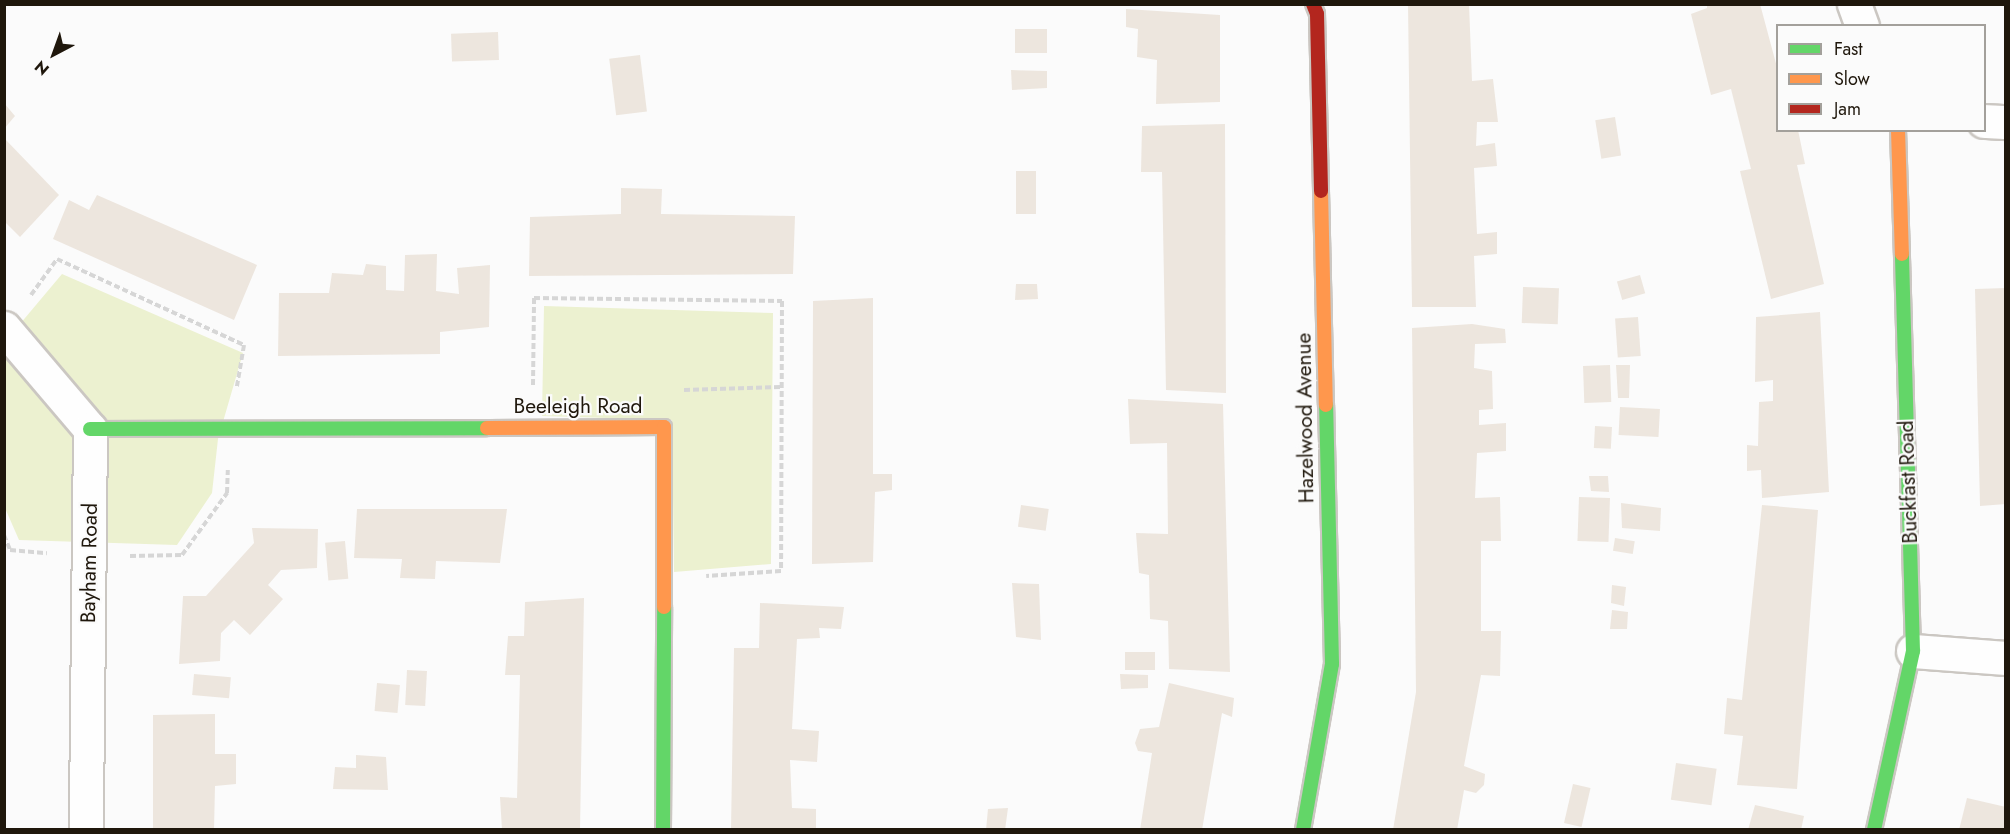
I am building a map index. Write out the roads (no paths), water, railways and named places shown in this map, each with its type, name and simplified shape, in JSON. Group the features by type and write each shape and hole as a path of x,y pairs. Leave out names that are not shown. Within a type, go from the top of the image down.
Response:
{"street":[{"name":"Hazelwood Avenue","path":"1303,830 1332,664 1317,14 1313,4"},
{"path":"1854,4 1861,24"},
{"path":"1986,122 2006,122"},
{"name":"Buckfast Road","path":"1874,830 1913,651 1898,132"},
{"path":"4,328 90,429"},
{"name":"Beeleigh Road","path":"90,429 664,427 663,830"},
{"name":"Bayham Road","path":"86,830 90,429"},
{"path":"1913,651 2006,658"}]}
